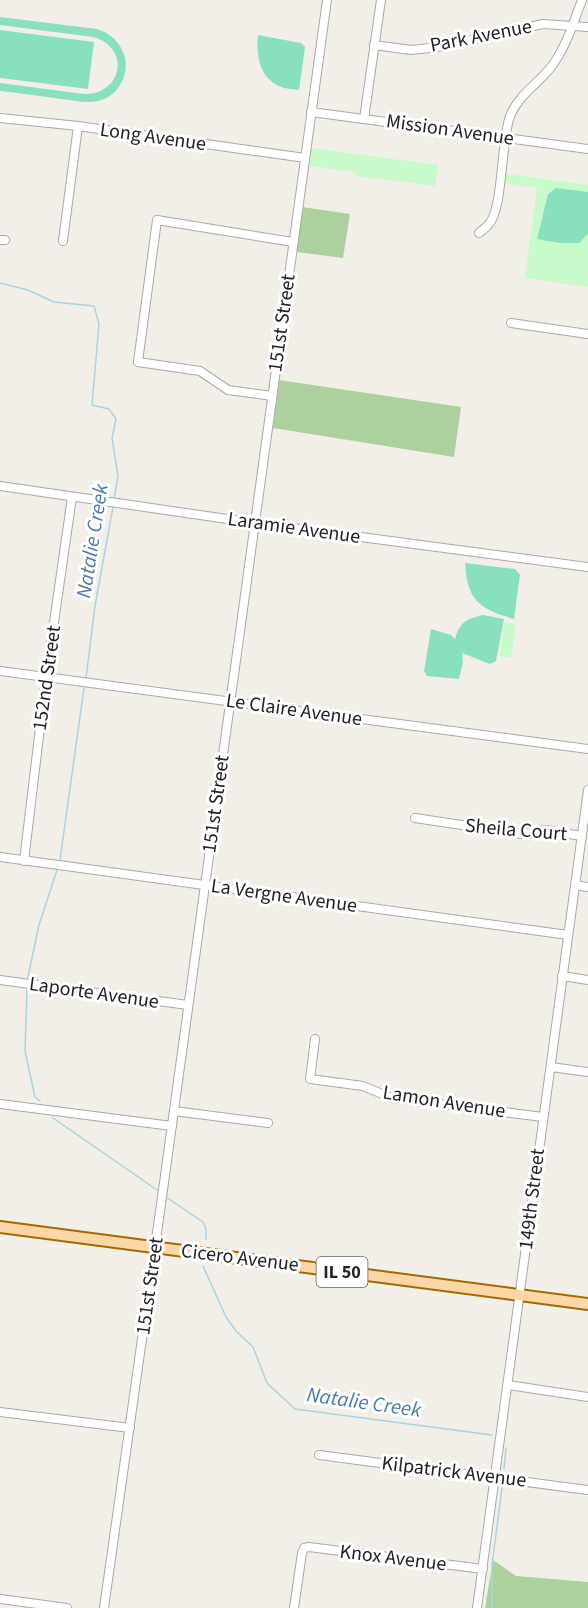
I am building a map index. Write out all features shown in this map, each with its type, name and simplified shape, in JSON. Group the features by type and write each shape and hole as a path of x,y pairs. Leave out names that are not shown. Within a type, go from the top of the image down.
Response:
{"main road":[{"name":"Cicero Avenue","path":"0,1227 588,1304"}],"street":[{"name":"151st Street","path":"104,1608 327,0"},
{"path":"364,119 381,0"},
{"path":"478,233 490,224 495,211 510,116 521,96 550,69 560,55 582,0"},
{"name":"Park Avenue","path":"374,45 411,50 439,47 543,24 588,27"},
{"name":"Mission Avenue","path":"311,112 588,148"},
{"name":"Long Avenue","path":"0,118 78,126 305,158"},
{"path":"63,241 78,126"},
{"path":"272,396 228,390 200,371 138,362 158,220 293,242"},
{"path":"511,323 588,333"},
{"name":"Laramie Avenue","path":"0,486 255,523 588,567"},
{"name":"152nd Street","path":"24,861 46,678 72,496"},
{"name":"Le Claire Avenue","path":"0,671 588,749"},
{"name":"149th Street","path":"477,1608 588,790"},
{"name":"Sheila Court","path":"415,818 522,834 546,830 582,836"},
{"name":"La Vergne Avenue","path":"0,857 568,935"},
{"path":"575,885 588,887"},
{"path":"562,976 588,980"},
{"name":"Laporte Avenue","path":"0,980 188,1005"},
{"name":"Lamon Avenue","path":"315,1039 310,1079 363,1086 392,1098 543,1117"},
{"path":"551,1067 588,1072"},
{"path":"0,1104 172,1126"},
{"path":"174,1111 268,1123"},
{"path":"508,1385 588,1397"},
{"path":"0,1412 130,1428"},
{"name":"Kilpatrick Avenue","path":"319,1455 588,1490"},
{"name":"Knox Avenue","path":"294,1608 304,1548 483,1569"},
{"path":"0,1599 67,1608"}],"green space":[{"path":"0,17 97,29 107,34 121,48 125,58 125,72 120,85 105,99 89,102 0,91 0,83 84,94 97,92 107,87 114,79 117,60 113,50 105,42 93,37 0,25"},
{"path":"0,30 94,42 88,89 0,78"},
{"path":"258,35 301,43 305,47 299,90 281,87 267,77 258,57"},
{"path":"311,148 438,165 435,186 355,176 356,172 309,166"},
{"path":"506,174 588,185 588,287 525,278 537,188 505,183"},
{"path":"556,188 588,192 588,234 579,243 559,243 537,239 548,194"},
{"path":"302,207 350,214 343,258 297,252"},
{"path":"279,380 461,407 454,457 273,428"},
{"path":"465,563 515,569 520,575 514,619 492,611 477,601 469,586"},
{"path":"483,615 504,619 496,661 490,664 462,653 463,662 459,679 427,676 424,671 431,629 451,635 455,639 464,622"},
{"path":"504,622 516,624 511,658 500,656"},
{"path":"493,1560 516,1576 588,1582 588,1608 485,1608"}],"waterway":[{"name":"Natalie Creek","path":"0,283 28,290 54,302 94,306 99,324 92,405 109,409 116,419 112,438 118,476 114,499"},
{"name":"Natalie Creek","path":"86,678 95,606 113,507"},
{"name":"Natalie Creek","path":"60,860 84,688"},
{"name":"Natalie Creek","path":"28,977 39,925 57,870"},
{"name":"Natalie Creek","path":"27,989 25,1051 35,1097 40,1101"},
{"name":"Natalie Creek","path":"53,1118 160,1192"},
{"name":"Natalie Creek","path":"166,1197 203,1222 206,1239"},
{"name":"Natalie Creek","path":"203,1266 226,1317 236,1331 253,1347 267,1383 295,1409 492,1435"},
{"name":"Natalie Creek","path":"504,1469 506,1448"},
{"name":"Natalie Creek","path":"492,1608 492,1565 502,1488"}]}
